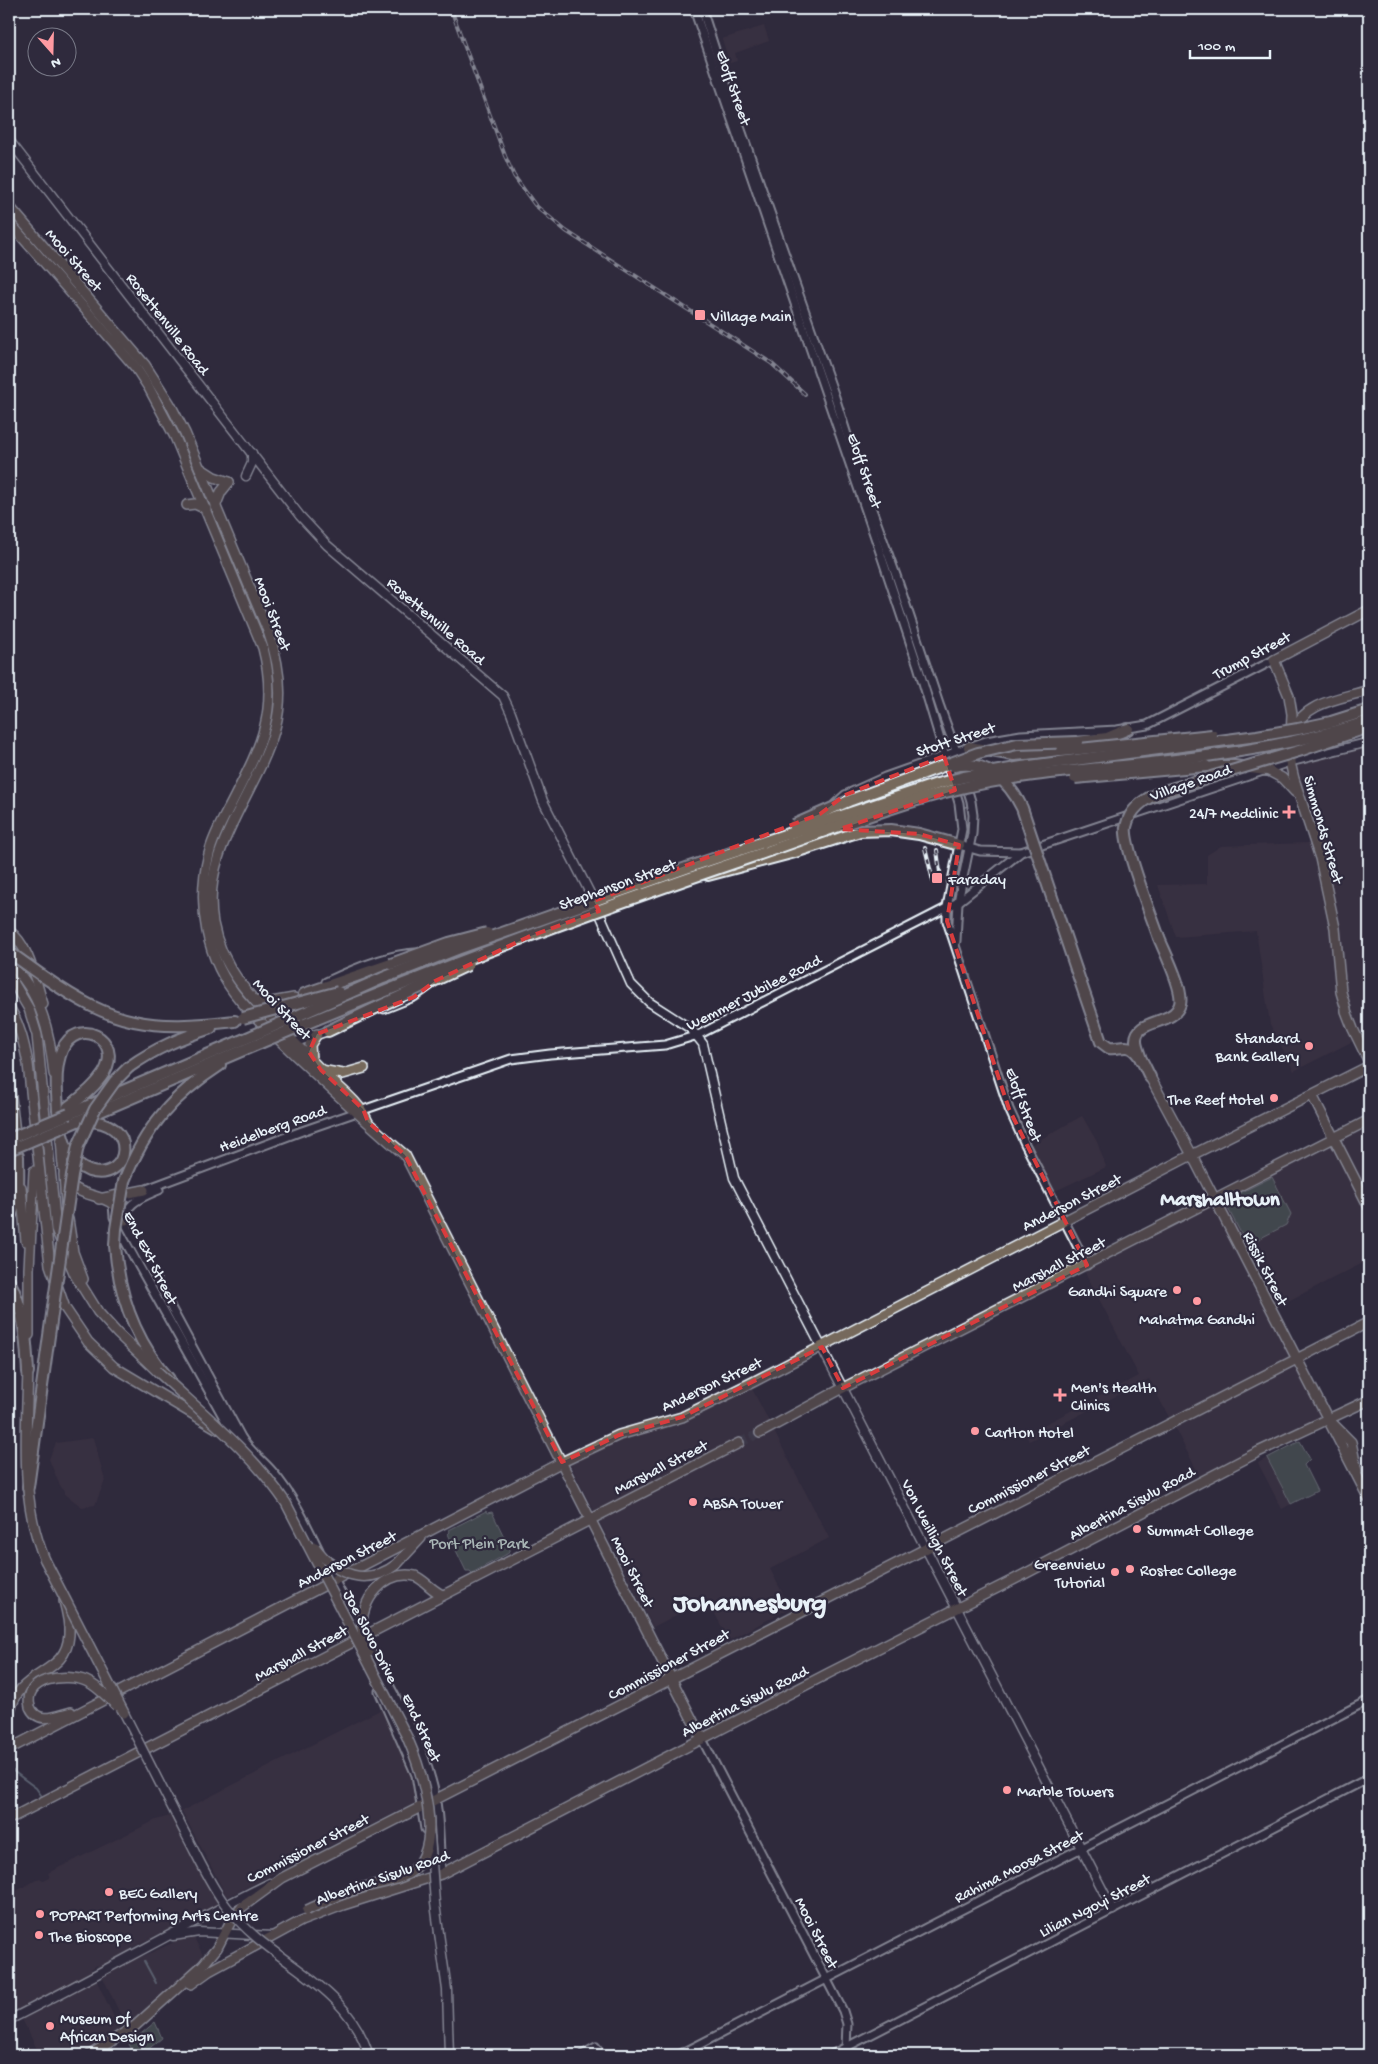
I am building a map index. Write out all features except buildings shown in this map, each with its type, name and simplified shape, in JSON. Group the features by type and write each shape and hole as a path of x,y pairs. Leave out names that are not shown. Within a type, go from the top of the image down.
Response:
{"highway":[{"path":"9,1139 411,980 912,790 964,777 1022,766 1295,732 1369,710"},
{"path":"28,1487 72,1175 78,1146 94,1108 115,1081 129,1067 152,1051 175,1040 239,1019 284,1008 383,978 520,927 917,800 960,788 1021,776 1169,761 1273,746 1369,721"},
{"path":"1141,1060 1136,1042 1138,1032 1174,1014 1180,1004 1178,988 1128,844 1126,826 1136,807 1152,795 1369,728"},
{"path":"689,873 851,800 1000,746 1078,742 1107,738 1128,729"},
{"path":"969,747 1014,756 1259,731 1295,732"},
{"path":"924,774 953,766 970,764 994,774 1012,788 1022,808 1101,1042 1109,1048 1132,1048 1150,1077"},
{"path":"960,788 1206,766 1234,766 1267,770"},
{"path":"689,873 738,869 860,831 891,830 922,834 959,845"},
{"path":"298,996 448,943 480,934 520,927"},
{"path":"328,1031 528,937"},
{"path":"9,952 90,1006 120,1019 164,1026 206,1024 239,1019"},
{"path":"188,1400 139,1338 126,1308 120,1286 115,1246 117,1222 124,1181 141,1144 170,1104 219,1066 256,1041 383,978"},
{"path":"9,1133 66,1117 104,1123 116,1130 123,1141 123,1157 117,1166 112,1170 98,1173 86,1170 76,1163 65,1144 66,1117 57,1073 63,1049 74,1037 86,1032 92,1033 103,1040 109,1053 108,1061 104,1072 96,1084 66,1117 13,1153 17,1194 14,1209 9,1218"},
{"path":"9,1281 20,1304 24,1320 28,1372"}],"main road":[{"name":"Rosettenville Road","path":"9,140 300,516 327,545 503,696 512,713 543,801 596,905 634,989 649,1002 678,1019 698,1035 706,1053 734,1178"},
{"name":"Mooi Street","path":"9,206 145,365 177,418 199,468 211,508 258,633 269,676 268,714 260,746 214,837 209,855 204,886 204,922 212,953 225,980 239,999 258,1021 359,1111"},
{"name":"Mooi Street","path":"9,222 136,368 175,437 211,508 274,647 280,686 276,726 268,750 224,840 217,861 213,888 213,922 221,950 235,977 254,1000 368,1122 404,1155 702,1738"},
{"path":"246,476 252,463 252,453"},
{"path":"187,505 195,504 211,508 229,482 214,477 199,468"},
{"name":"Trump Street","path":"1274,660 1369,610"},
{"name":"Simmonds Street","path":"1274,660 1289,696 1295,732 1290,762 1320,858 1327,888 1335,928 1341,992 1353,1029 1369,1064"},
{"path":"1295,732 1298,721 1309,710 1367,690"},
{"path":"1267,770 1289,783 1303,808"},
{"path":"9,931 22,945 28,958 44,1008 66,1117 63,1169 65,1199 72,1244 92,1302"},
{"path":"9,963 31,990 50,1035"},
{"name":"Joe Slovo Drive","path":"9,975 29,1009 37,1035 56,1230 75,1275 92,1302 118,1334 260,1468 276,1488 300,1527 415,1756 421,1774 435,1903 447,1990 449,2055"},
{"path":"254,1000 266,1003 298,996"},
{"path":"298,996 288,1005 287,1010 294,1027 305,1033 316,1035"},
{"name":"Stephenson Street","path":"258,1021 266,1013 298,996"},
{"path":"9,1007 23,1038 36,1134 50,1265 65,1308 80,1332 100,1356 114,1367 178,1407 236,1439"},
{"path":"281,1041 286,1044 294,1043 328,1031"},
{"path":"311,1059 310,1046 316,1035"},
{"name":"Anderson Street","path":"9,1749 562,1462 619,1435 682,1417 822,1347 1369,1064"},
{"path":"321,1070 343,1074 364,1068"},
{"name":"Rissik Street","path":"1150,1077 1369,1499"},
{"path":"9,1079 13,1153 29,1269"},
{"path":"1312,1095 1369,1208"},
{"name":"Marshall Street","path":"760,1433 843,1388 1369,1120"},
{"path":"36,1134 29,1269 26,1451 32,1522 45,1560 209,1879 226,1906 246,1929 316,1981 336,2000 353,2022 368,2055"},
{"path":"63,1169 66,1178 74,1187 86,1194 113,1204 125,1220"},
{"name":"Von Weilligh Street","path":"734,1178 1113,1910"},
{"path":"98,1199 144,1190"},
{"name":"Commissioner Street","path":"9,2020 220,1908 425,1807 436,1798 1369,1322"},
{"name":"Albertina Sisulu Road","path":"90,2055 152,2016 197,1978 301,1921 343,1905 441,1874 1258,1452 1369,1400"},
{"name":"Marshall Street","path":"9,1819 443,1596 590,1518 739,1443"},
{"path":"300,1527 320,1555 330,1564 345,1573 362,1576 378,1574 397,1564 423,1535"},
{"path":"380,1685 364,1637 362,1624 366,1607 374,1592 386,1581 398,1576 415,1576 434,1592 443,1596"},
{"path":"9,1714 12,1703 20,1688 31,1678 54,1665 66,1649 70,1627 64,1600"},
{"path":"86,1708 43,1719 35,1715 30,1707 29,1698 37,1685 52,1678 70,1677 92,1684 124,1713"},
{"path":"301,1921 302,1915 307,1910 344,1893 402,1877 414,1869 423,1858 425,1852 425,1807"},
{"name":"Albertina Sisulu Road","path":"135,2026 206,1962 242,1907 282,1878"},
{"path":"162,1940 192,1932 273,1936"}],"street":[{"name":"Eloff Street","path":"694,9 835,397 854,466 960,803 962,829 947,907 947,921 957,946 1010,1109 1025,1144 1087,1265"},
{"name":"Eloff Street","path":"702,9 718,71"},
{"name":"Eloff Street","path":"854,466 956,751 973,815 970,850 958,902 957,946"},
{"name":"Trump Street","path":"1147,725 1274,660"},
{"name":"Stott Street","path":"790,835 822,815 845,795 885,777 1003,736 1128,729 1147,725"},
{"name":"Village Road","path":"1021,852 1290,762 1369,742"},
{"name":"Stephenson Street","path":"298,996 335,978 403,953 433,952 453,956 790,835"},
{"path":"959,845 970,850 994,853 1021,852"},
{"name":"Wemmer Jubilee Road","path":"359,1111 519,1057 665,1045 698,1035 958,902 1021,852"},
{"path":"328,1031 423,992 436,980 453,956"},
{"name":"Heidelberg Road","path":"200,1170 359,1111"},
{"name":"End Ext Street","path":"200,1170 144,1190 113,1204 114,1217 121,1234 236,1439 262,1475"},
{"name":"End Ext Street","path":"200,1170 135,1201 126,1212 125,1220 241,1437 249,1449 272,1470"},
{"name":"End Street","path":"272,1470 298,1510 420,1749 436,1798 441,1874"},
{"name":"End Street","path":"262,1475 282,1504 353,1641 382,1699 416,1776 425,1807 430,1878"},
{"name":"Rahima Moosa Street","path":"679,2055 1369,1700"},
{"name":"Mooi Street","path":"702,1738 843,2010 847,2024 846,2048"},
{"name":"Lilian Ngoyi Street","path":"831,2055 1369,1778"},
{"path":"582,2055 596,2047 602,2055"},
{"path":"846,2048 849,2055"}],"highlighted area":[{"path":"944,756 955,790 840,829 919,834 959,845 947,921 1009,1109 1087,1265 843,1388 822,1347 682,1417 619,1435 562,1462 405,1155 368,1122 363,1109 321,1070 309,1052 317,1034 414,997 435,981 528,937 599,911 594,901 820,814 845,795"}],"shaded area":[{"path":"764,26 769,41 735,53 737,61 730,63 722,39"},
{"path":"1369,746 1369,1033 1294,1071 1270,1024 1256,931 1176,937 1158,885 1207,884 1207,855 1221,846 1310,843 1283,767"},
{"path":"1082,1116 1097,1142 1106,1167 1053,1192 1029,1146"},
{"path":"1369,1124 1369,1260 1276,1307 1220,1199"},
{"path":"1218,1200 1331,1416 1203,1482 1149,1379 1029,1441 1026,1434 1139,1376 1084,1270"},
{"path":"750,1385 829,1538 770,1569 790,1608 729,1640 707,1599 653,1627 570,1464 624,1436"},
{"path":"93,1438 105,1480 95,1505 82,1507 65,1494 49,1459 56,1443"},
{"path":"1267,1458 1291,1504 1282,1509 1258,1463"},
{"path":"382,1709 414,1782 417,1802 227,1897 182,1811"},
{"path":"181,1813 226,1900 131,1948 144,1956 192,1934 205,1959 126,2026 97,1965 91,1969 121,2032 79,2055 40,2055 16,2007 9,2011 9,1895 40,1878 44,1881 50,1878 48,1873 156,1820"}],"green space":[{"path":"1272,1177 1291,1214 1286,1225 1253,1242 1244,1239 1224,1201"},
{"path":"1300,1441 1310,1459 1304,1465 1317,1491 1291,1504 1267,1458"},
{"name":"Port Plein Park","path":"486,1511 487,1513 492,1512 510,1549 507,1554 472,1573 466,1571 448,1534 449,1530"},
{"path":"155,2022 162,2038 141,2055 135,2055 129,2044"}],"waterway":[{"path":"9,1768 36,1788 41,1795"},
{"path":"144,1961 156,1983"}],"tunnel":[{"path":"739,1443 760,1433"}],"railway":[{"path":"451,9 505,156 514,176 535,205 566,231 771,363 805,394"},
{"path":"925,848 933,881"},
{"path":"937,850 941,880"}],"place":[{"name":"Village Main","path":"700,315"},
{"name":"24/7 Medclinic","path":"1289,812"},
{"name":"Faraday","path":"937,878"},
{"name":"Standard Bank Gallery","path":"1309,1046"},
{"name":"The Reef Hotel","path":"1274,1098"},
{"name":"Gandhi Square","path":"1177,1290"},
{"name":"Mahatma Gandhi","path":"1197,1301"},
{"name":"Men's Health Clinics","path":"1060,1395"},
{"name":"Carlton Hotel","path":"975,1431"},
{"name":"ABSA Tower","path":"693,1502"},
{"name":"Summat College","path":"1137,1529"},
{"name":"Rostec College","path":"1130,1569"},
{"name":"Greenview Tutorial","path":"1115,1572"},
{"name":"Marble Towers","path":"1007,1790"},
{"name":"BEC Gallery","path":"109,1892"},
{"name":"POPART Performing Arts Centre","path":"40,1914"},
{"name":"The Bioscope","path":"39,1935"},
{"name":"Museum Of African Design","path":"50,2026"}],"district":[{"name":"Marshalltown","path":"1220,1198"},
{"name":"Johannesburg","path":"750,1601"}]}
